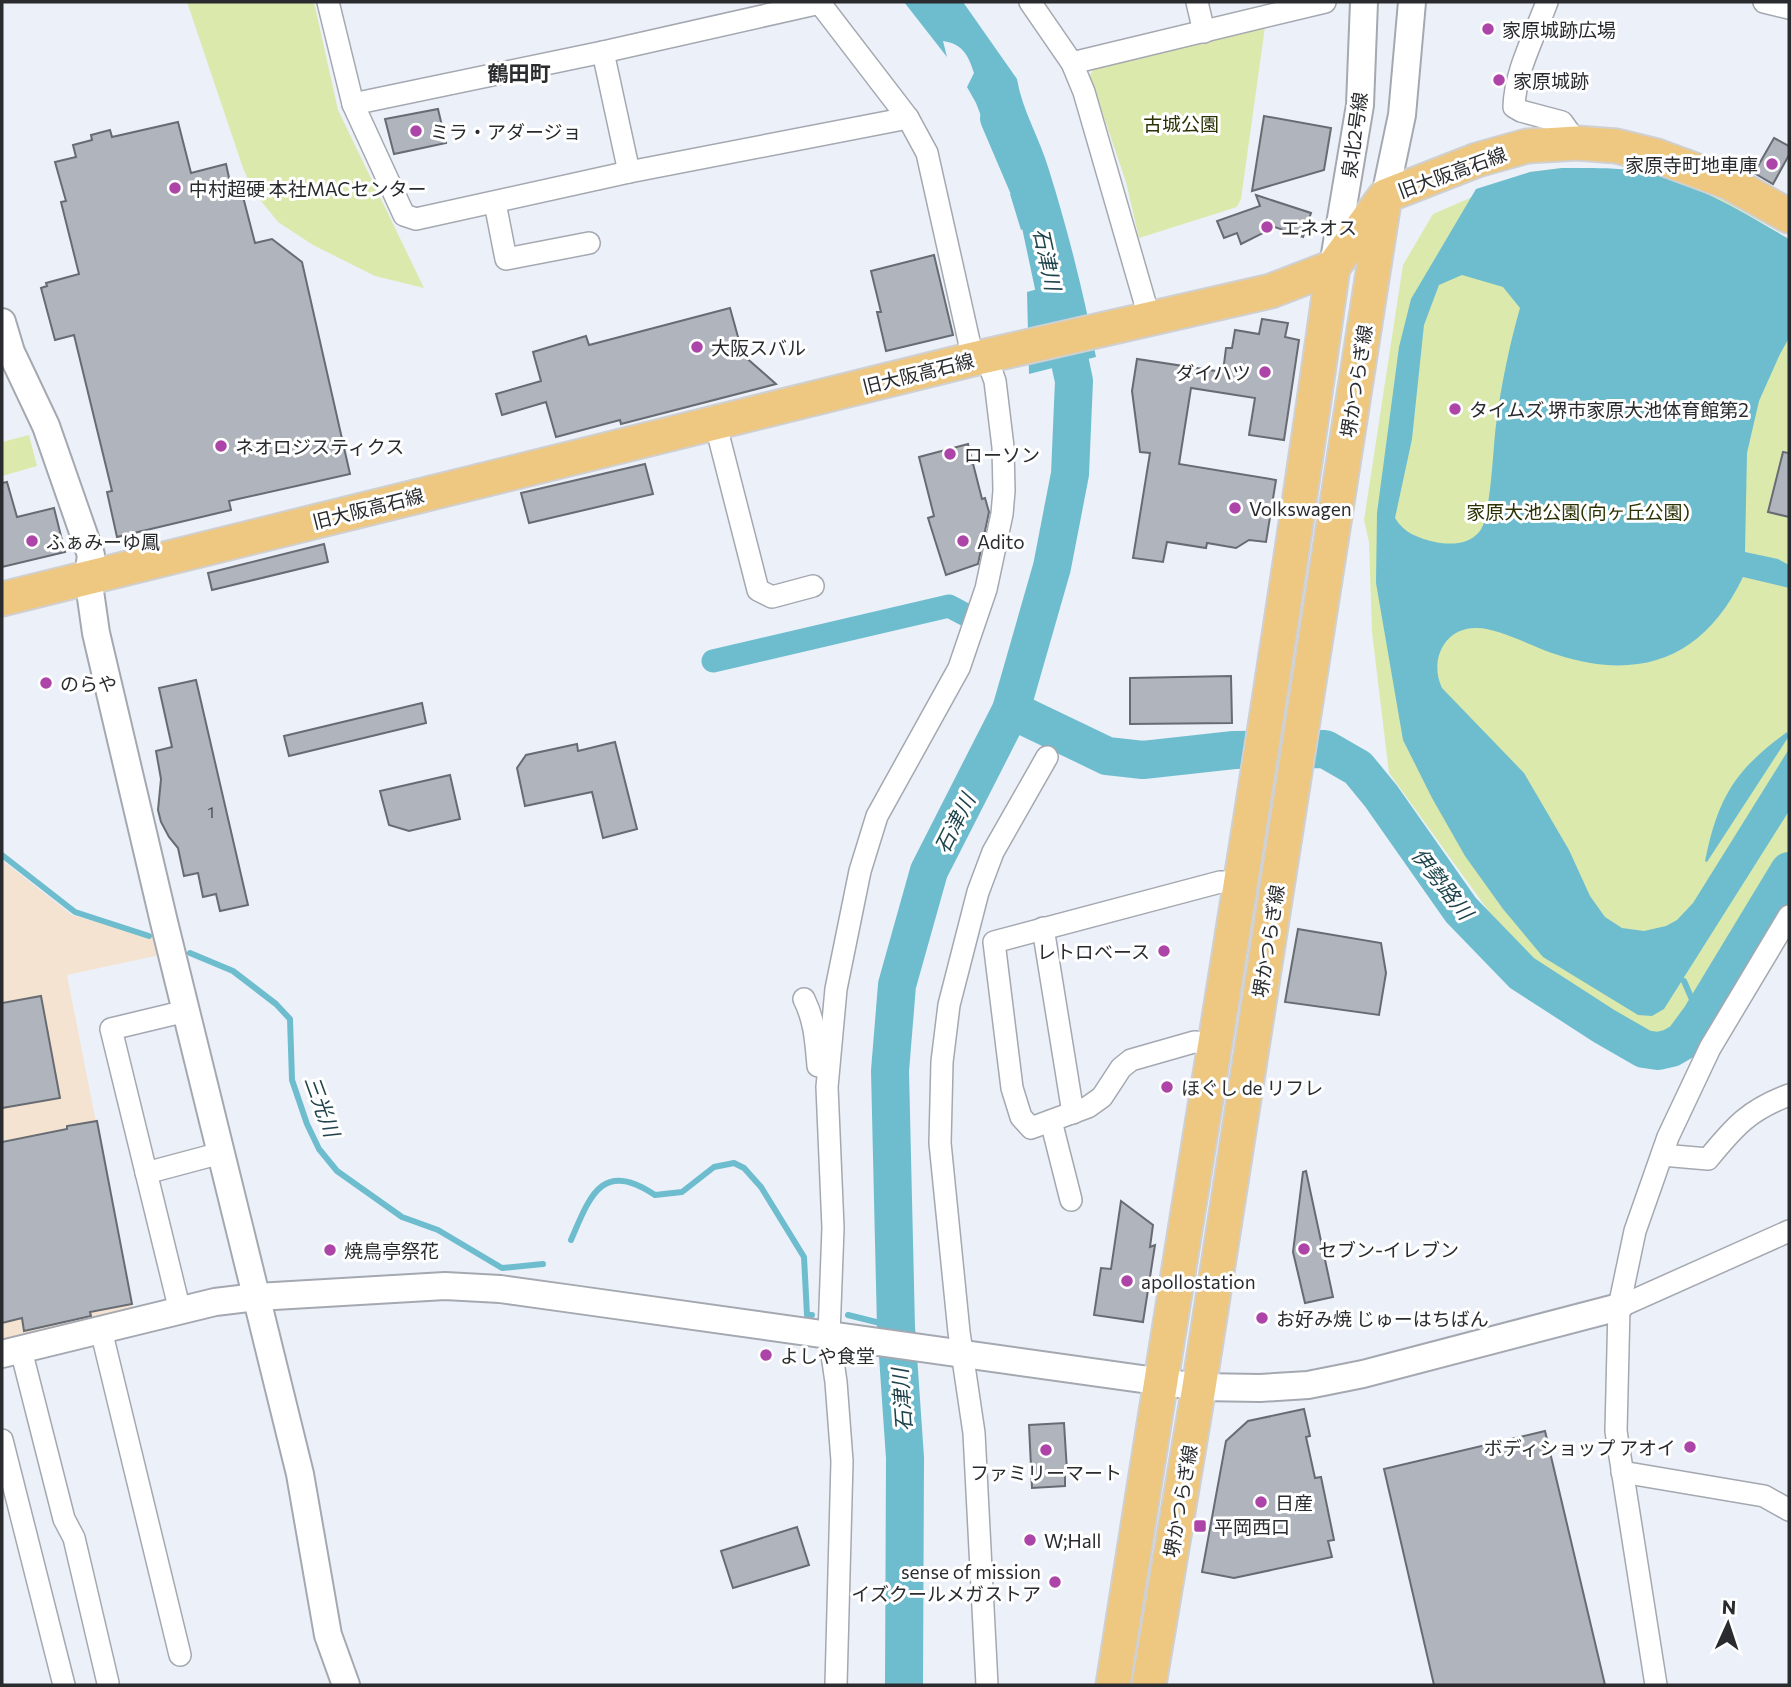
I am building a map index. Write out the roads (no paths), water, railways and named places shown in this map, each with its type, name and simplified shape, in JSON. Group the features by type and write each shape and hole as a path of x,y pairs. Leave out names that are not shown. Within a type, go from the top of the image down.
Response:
{"main road":[{"name":"旧大阪高石線","path":"2,599 715,422 1271,291 1333,267 1385,196 1477,160 1527,146 1577,142 1616,146 1657,156 1730,183 1789,216"},
{"name":"堺かつらぎ線","path":"1149,1685 1199,1387 1385,196"},
{"name":"堺かつらぎ線","path":"1113,1685 1242,883 1333,267"}],"street":[{"path":"328,2 353,104 404,215 416,219 629,172 908,118"},
{"path":"353,104 603,52 819,2 908,118 927,153 990,356 1003,447 1004,491 1002,514 986,589 959,668 877,816 860,871 836,989 827,1087 834,1334 842,1461 836,1685"},
{"path":"1030,2 1072,64 1084,92 1150,320"},
{"path":"1197,2 1204,32"},
{"path":"1072,64 1325,2"},
{"name":"泉北2号線","path":"1333,267 1360,105 1364,2"},
{"name":"泉北2号線","path":"1385,196 1402,115 1412,2"},
{"path":"1547,2 1522,69 1514,107 1562,122 1577,142"},
{"path":"1764,2 1789,8"},
{"path":"603,52 629,172"},
{"path":"495,203 506,259 589,243"},
{"path":"2,322 11,352 46,426 91,555 88,577 96,633 299,1474 328,1635 346,1685"},
{"path":"715,422 752,523 758,590 772,597 813,586"},
{"path":"987,1685 974,1433 956,1352 940,1143 942,1062 949,1005 978,892 993,852 1047,757"},
{"path":"1215,1044 1194,1042 1130,1060 1121,1068 1102,1097 1088,1107 1031,1128 1021,1116 1012,1088 994,942 1220,882 1242,883"},
{"path":"1656,1685 1616,1431 1619,1307 1635,1231 1662,1156 1710,1048 1789,916"},
{"path":"1044,928 1073,1113"},
{"path":"804,999 816,1034 820,1078 827,1087"},
{"path":"180,1311 111,1029 186,1011"},
{"path":"1662,1156 1708,1158 1739,1123 1765,1104 1789,1095"},
{"path":"1051,1121 1071,1200"},
{"path":"146,1173 221,1153"},
{"path":"108,1683 74,1538 64,1519 11,1352 215,1302 445,1286 500,1289 1199,1387 1260,1388 1308,1385 1363,1374 1619,1307 1789,1231"},
{"path":"101,1330 180,1655"},
{"path":"2,1440 64,1685"},
{"path":"1622,1472 1764,1496 1789,1510"}],"water":[{"path":"904,2 963,2 1017,79 1063,216 1096,357 1029,374 1027,292 1055,284 1060,278 1055,274 1046,228 1038,222 1021,230 1010,194 1029,183 1021,167 1000,165 967,87 974,73 967,56 960,48 943,41 947,57"},
{"name":"家原大池公園(向ヶ丘公園)","path":"1562,168 1603,168 1633,170 1663,177 1701,191 1789,239 1789,338 1759,401 1747,453 1745,552 1778,559 1789,565 1789,588 1743,577 1728,604 1710,627 1690,644 1667,656 1643,663 1588,663 1558,655 1496,631 1477,628 1465,629 1448,639 1442,648 1437,667 1442,688 1524,773 1569,850 1590,896 1605,917 1622,928 1644,931 1666,926 1677,920 1693,903 1789,749 1789,811 1664,1009 1652,1016 1638,1015 1543,957 1503,909 1465,856 1403,740 1376,583 1377,513 1399,347 1411,299 1476,189 1530,172","holes":["1462,275 1503,287 1520,308 1500,395 1484,523 1476,536 1459,543 1447,544 1423,539 1407,531 1395,518 1412,439 1424,325 1439,285"]},
{"path":"1787,732 1789,736 1707,862 1705,861 1716,819 1731,787 1754,759"}],"waterway":[{"name":"石津川","path":"904,1685 905,1458 896,1327 890,1071 897,985 929,871 1011,710 1052,567 1070,474 1074,381 1037,207 999,118"},
{"path":"713,661 949,606 966,615"},
{"name":"伊勢路川","path":"1011,710 1107,756 1143,760 1234,750 1325,749 1358,768 1381,796 1461,910 1522,973 1644,1049 1658,1051 1683,1041 1700,1018 1789,871"},
{"name":"三光川","path":"2,855 75,912 149,936"},
{"name":"三光川","path":"190,953 233,971 276,1004 290,1019 292,1080 319,1149 337,1171 402,1217 438,1230 502,1268 543,1264"},
{"path":"1684,981 1700,1018"},
{"name":"三光川","path":"571,1240 592,1197 610,1182 622,1181 637,1185 655,1195 682,1192 714,1167 734,1163 744,1168 761,1187 804,1257 807,1315 812,1315"},
{"name":"三光川","path":"848,1315 896,1327"}],"place":[{"name":"家原城跡広場","path":"1488,29"},
{"name":"家原城跡","path":"1499,80"},
{"name":"ミラ・アダージョ","path":"416,131"},
{"name":"家原寺町地車庫","path":"1772,164"},
{"name":"中村超硬 本社MACセンター","path":"175,188"},
{"name":"エネオス","path":"1267,227"},
{"name":"大阪スバル","path":"697,347"},
{"name":"ダイハツ","path":"1265,372"},
{"name":"タイムズ 堺市家原大池体育館第2","path":"1455,409"},
{"name":"ネオロジスティクス","path":"221,446"},
{"name":"ローソン","path":"950,454"},
{"name":"Volkswagen","path":"1235,508"},
{"name":"ふぁみーゆ鳳","path":"32,541"},
{"name":"Adito","path":"963,541"},
{"name":"のらや","path":"46,683"},
{"name":"レトロベース","path":"1164,951"},
{"name":"ほぐし de リフレ","path":"1167,1087"},
{"name":"セブン-イレブン","path":"1304,1249"},
{"name":"焼鳥亭祭花","path":"330,1250"},
{"name":"apollostation","path":"1127,1281"},
{"name":"お好み焼 じゅーはちばん","path":"1262,1318"},
{"name":"よしや食堂","path":"766,1355"},
{"name":"ボディショップ アオイ","path":"1690,1447"},
{"name":"ファミリーマート","path":"1046,1450"},
{"name":"日産","path":"1261,1502"},
{"name":"平岡西口","path":"1200,1526"},
{"name":"W;Hall","path":"1030,1540"},
{"name":"sense of mission イズクールメガストア","path":"1055,1582"}],"district":[{"name":"鶴田町","path":"519,72"}],"park label":[{"name":"古城公園","path":"1181,123"}]}
